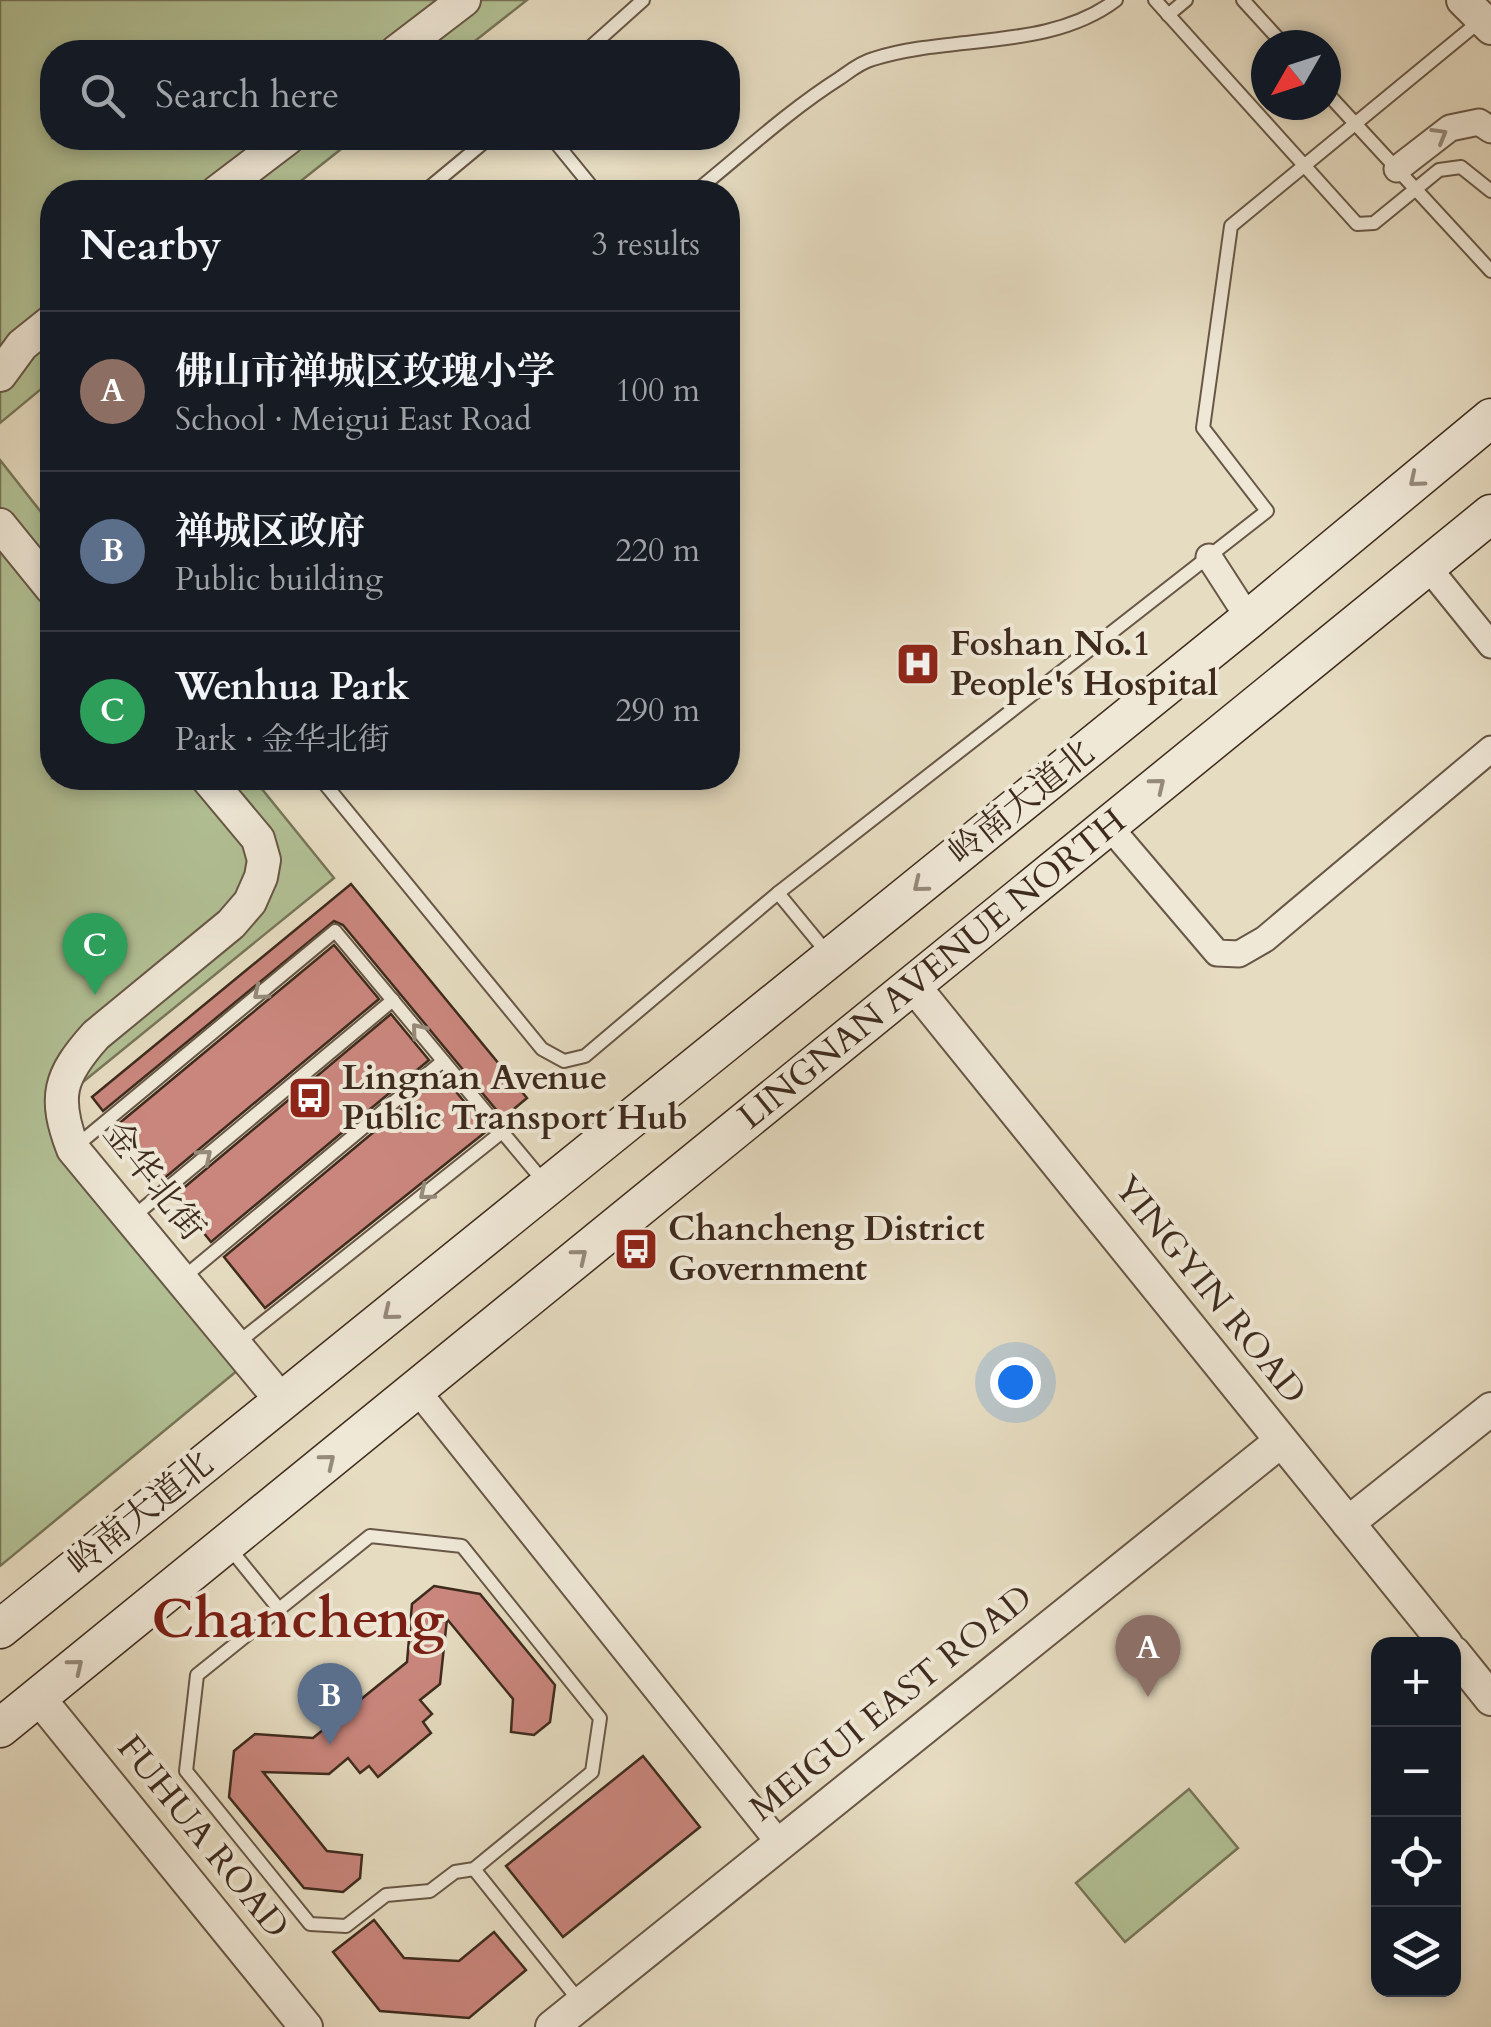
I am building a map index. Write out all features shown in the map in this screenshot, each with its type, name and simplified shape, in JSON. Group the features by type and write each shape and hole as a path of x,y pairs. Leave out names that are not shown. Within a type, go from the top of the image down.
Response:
{"main road":[{"name":"岭南大道北","path":"0,1629 1249,619 1491,418"},
{"name":"LINGNAN AVENUE NORTH","path":"0,1728 1491,514"}],"street":[{"path":"412,40 464,0"},
{"path":"1397,169 1450,128 1478,122 1491,130"},
{"path":"233,180 272,150"},
{"path":"0,375 22,346 40,331"},
{"path":"0,525 40,574"},
{"path":"1209,557 1249,619"},
{"path":"1427,566 1491,645"},
{"path":"1108,826 1217,953 1239,954 1265,939 1491,749"},
{"name":"金华北街","path":"218,790 258,839 264,860 250,902 231,924 78,1054 65,1075 60,1094 62,1119 73,1149 281,1400"},
{"name":"YINGYIN ROAD","path":"913,985 1440,1637"},
{"path":"416,1389 780,1844"},
{"path":"1348,1523 1491,1409"},
{"name":"MEIGUI EAST ROAD","path":"552,2027 1280,1442"},
{"path":"1461,1662 1491,1700"},
{"name":"FUHUA ROAD","path":"38,1697 306,2027"}],"lane":[{"path":"598,40 643,0"},
{"path":"710,180 814,94 869,59 944,43 1034,34 1093,18 1116,0"},
{"path":"1155,0 1358,224 1374,223 1439,170 1460,167 1491,191"},
{"path":"1168,14 1186,0"},
{"path":"1243,0 1270,30"},
{"path":"330,790 542,1049 564,1061 585,1056 778,893 1267,511 1203,428 1230,226 1479,16"},
{"path":"1341,108 1491,271"},
{"path":"438,180 475,150"},
{"path":"562,150 586,180"},
{"path":"778,893 830,957"},
{"path":"73,1149 336,931 548,1186"},
{"path":"131,1218 393,1000"},
{"path":"181,1280 444,1061"},
{"path":"235,1344 502,1132"},
{"path":"370,1536 462,1546 600,1718 592,1772 474,1868 455,1872 430,1892 386,1895 346,1926 310,1924 186,1771 197,1675 370,1536"},
{"path":"226,1544 279,1610"},
{"path":"474,1868 581,2003"}],"green space":[{"path":"0,0 527,0 476,40 40,40 40,150 340,150 302,180 40,180 40,390 0,423"},
{"path":"0,460 40,511 40,790 263,790 334,878 46,1112 56,1144 238,1370 0,1566"},
{"path":"1189,1789 1238,1848 1125,1942 1076,1883"}],"building":[{"path":"351,884 527,1098 503,1118 343,925 334,921 103,1111 92,1097"},
{"path":"334,945 379,999 161,1181 116,1126"},
{"path":"391,1014 429,1060 211,1242 174,1196"},
{"path":"442,1075 488,1130 265,1308 224,1257"},
{"path":"434,1586 480,1594 555,1685 550,1722 534,1735 511,1732 513,1699 447,1619 440,1684 420,1700 432,1714 423,1722 431,1733 378,1777 369,1766 360,1773 348,1758 329,1774 263,1772 327,1851 362,1855 360,1878 343,1892 304,1888 229,1797 234,1751 255,1734 313,1738 407,1662 412,1604"},
{"path":"643,1756 700,1827 563,1937 506,1866"},
{"path":"374,1920 404,1958 459,1961 494,1932 526,1970 469,2018 380,2011 333,1952"}],"place":[{"name":"Foshan No.1 People's Hospital","path":"918,664"},
{"name":"Wenhua Park","path":"95,995"},
{"name":"Lingnan Avenue Public Transport Hub","path":"310,1098"},
{"name":"Chancheng District Government","path":"636,1249"},
{"name":"佛山市禅城区玫瑰小学","path":"1148,1697"},
{"name":"禅城区政府","path":"330,1745"}],"district":[{"name":"Chancheng","path":"298,1620"}]}
